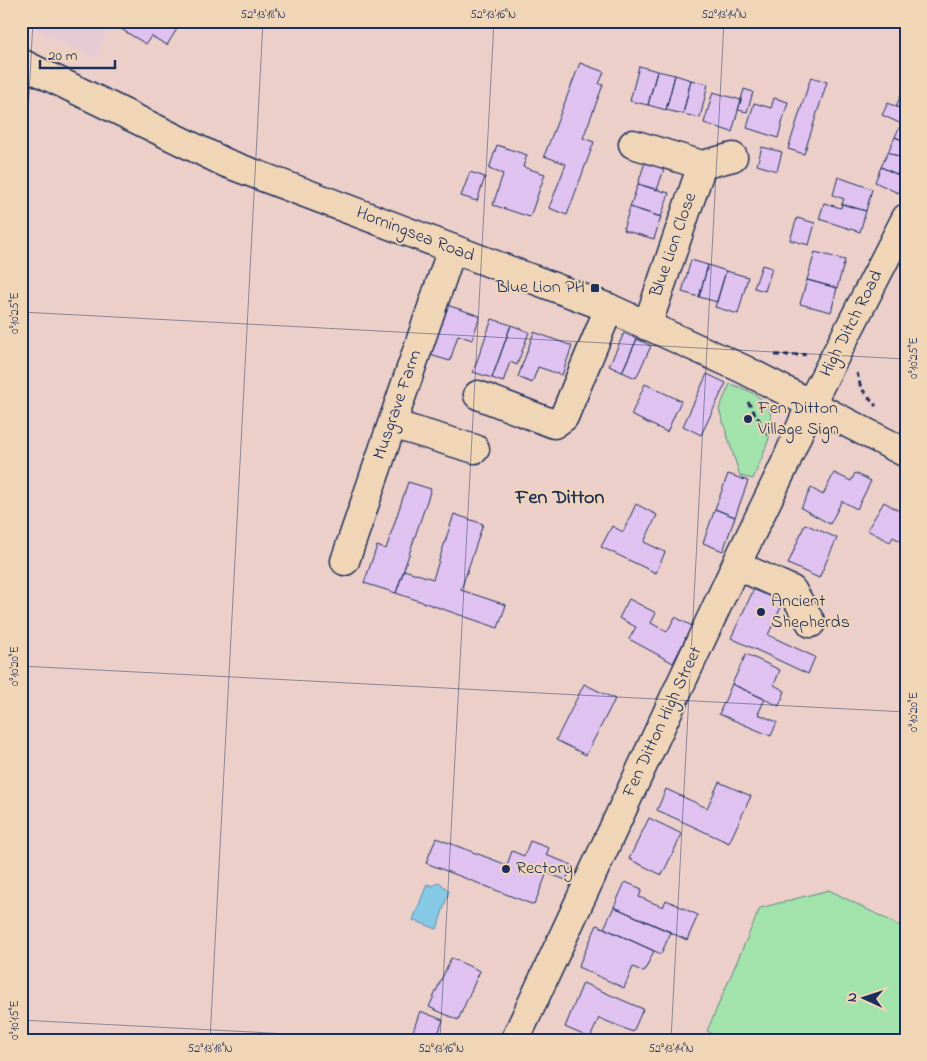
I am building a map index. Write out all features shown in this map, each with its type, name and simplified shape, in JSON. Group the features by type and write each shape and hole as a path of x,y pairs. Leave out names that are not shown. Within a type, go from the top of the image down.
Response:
{"street":[{"name":"Horningsea Road","path":"21,63 226,163 609,308 744,369 906,453"},
{"path":"632,144 702,165 733,157"},
{"name":"Blue Lion Close","path":"647,326 702,165"},
{"name":"High Ditch Road","path":"811,403 906,218"},
{"name":"Musgrave Farm","path":"345,561 452,248"},
{"path":"478,395 554,424 564,417 609,308"},
{"name":"Fen Ditton High Street","path":"515,1040 785,464 811,403"},
{"path":"392,424 475,449"},
{"path":"736,565 792,590 812,623"}],"path":[{"path":"856,370 862,388 879,410"}],"shaded area":[{"path":"21,21 111,21 96,58 21,23"}],"green space":[{"path":"730,384 750,391 762,400 769,410 771,421 770,434 753,479 740,476 719,409"},
{"path":"829,890 906,929 906,1040 724,1040 707,1031 760,908"}],"water":[{"path":"439,882 449,891 437,929 413,920 427,884 433,886"}],"building":[{"path":"119,21 165,21 177,29 167,45 151,36 146,44 116,26"},
{"path":"580,63 604,72 599,84 603,85 583,138 594,142 567,215 549,208 566,164 544,156"},
{"path":"639,66 657,71 648,105 630,101"},
{"path":"657,71 675,75 666,110 648,105"},
{"path":"675,75 691,80 683,114 666,110"},
{"path":"811,77 827,82 804,154 788,149"},
{"path":"691,80 708,84 700,118 683,114"},
{"path":"906,87 906,111 896,106"},
{"path":"744,89 753,92 747,112 738,110"},
{"path":"713,92 741,100 732,132 704,123"},
{"path":"774,98 788,102 778,138 747,128 754,103 771,108"},
{"path":"888,103 906,111 906,126 882,115"},
{"path":"901,124 906,126 906,142 895,137"},
{"path":"895,137 906,142 906,160 888,152"},
{"path":"497,145 527,155 523,167 545,174 530,217 493,205 503,174 489,169"},
{"path":"762,147 782,152 777,171 757,165"},
{"path":"888,152 906,160 905,178 881,167"},
{"path":"646,159 665,166 657,190 638,184"},
{"path":"881,167 905,178 898,193 875,182"},
{"path":"470,172 485,177 477,201 461,196"},
{"path":"838,177 872,189 866,211 842,204 844,199 833,195"},
{"path":"638,184 669,193 661,217 630,207"},
{"path":"824,203 841,208 842,204 866,211 860,232 819,219"},
{"path":"630,207 661,217 654,239 623,230"},
{"path":"797,218 815,223 809,245 790,240"},
{"path":"815,252 845,260 837,288 807,280"},
{"path":"691,260 708,265 699,297 682,292"},
{"path":"708,265 726,271 717,302 699,297"},
{"path":"762,265 772,268 765,291 754,288"},
{"path":"726,271 748,277 738,314 715,307"},
{"path":"807,280 837,288 831,312 800,304"},
{"path":"447,305 480,316 472,340 458,335 450,361 430,355"},
{"path":"492,319 511,325 492,378 473,372"},
{"path":"511,325 529,332 517,365 510,362 503,382 492,378"},
{"path":"534,332 572,346 562,375 538,367 532,383 518,377"},
{"path":"624,333 637,339 622,372 609,366"},
{"path":"637,339 651,346 636,378 622,372"},
{"path":"707,374 726,383 701,435 683,426"},
{"path":"645,384 681,401 667,432 631,415"},
{"path":"834,473 851,481 855,473 871,481 857,509 842,501 830,524 801,508 811,488 823,495"},
{"path":"728,474 748,481 735,517 715,509"},
{"path":"408,482 431,489 396,593 364,583 377,546 386,549"},
{"path":"884,502 906,515 906,544 893,537 890,542 867,530"},
{"path":"636,504 657,515 644,542 665,552 656,573 601,547 612,526 623,532"},
{"path":"715,509 735,517 723,551 703,543"},
{"path":"454,514 483,524 461,590 506,605 498,628 396,593 404,570 433,579"},
{"path":"805,524 837,538 819,578 788,564"},
{"name":"Ancient Shepherds","path":"760,576 789,590 768,635 815,657 808,674 731,638"},
{"path":"629,599 656,613 651,623 667,632 675,617 692,626 673,663 629,639 636,627 619,618"},
{"path":"746,654 780,670 774,685 785,691 779,706 732,684"},
{"path":"584,684 615,699 586,755 556,740"},
{"path":"732,684 765,699 758,714 777,722 771,736 719,714"},
{"path":"719,782 751,796 729,843 657,810 666,789 707,808"},
{"path":"649,818 682,834 662,875 629,859"},
{"name":"Rectory","path":"436,838 507,865 512,851 524,856 530,841 549,848 546,855 572,865 566,880 547,873 534,905 426,863"},
{"path":"625,882 642,889 639,897 663,907 666,900 698,915 687,940 614,907"},
{"path":"614,907 671,932 661,954 604,928"},
{"path":"597,925 654,951 644,972 633,967 624,988 578,967"},
{"path":"451,958 480,971 458,1020 429,1007"},
{"path":"583,983 643,1009 633,1032 599,1018 590,1038 565,1027"},
{"path":"420,1011 443,1020 436,1040 410,1040"}],"place":[{"name":"Blue Lion PH","path":"595,288"},
{"name":"Fen Ditton Village Sign","path":"748,419"},
{"name":"Ancient Shepherds","path":"761,612"},
{"name":"Rectory","path":"506,869"}],"district":[{"name":"Fen Ditton","path":"560,498"}]}
